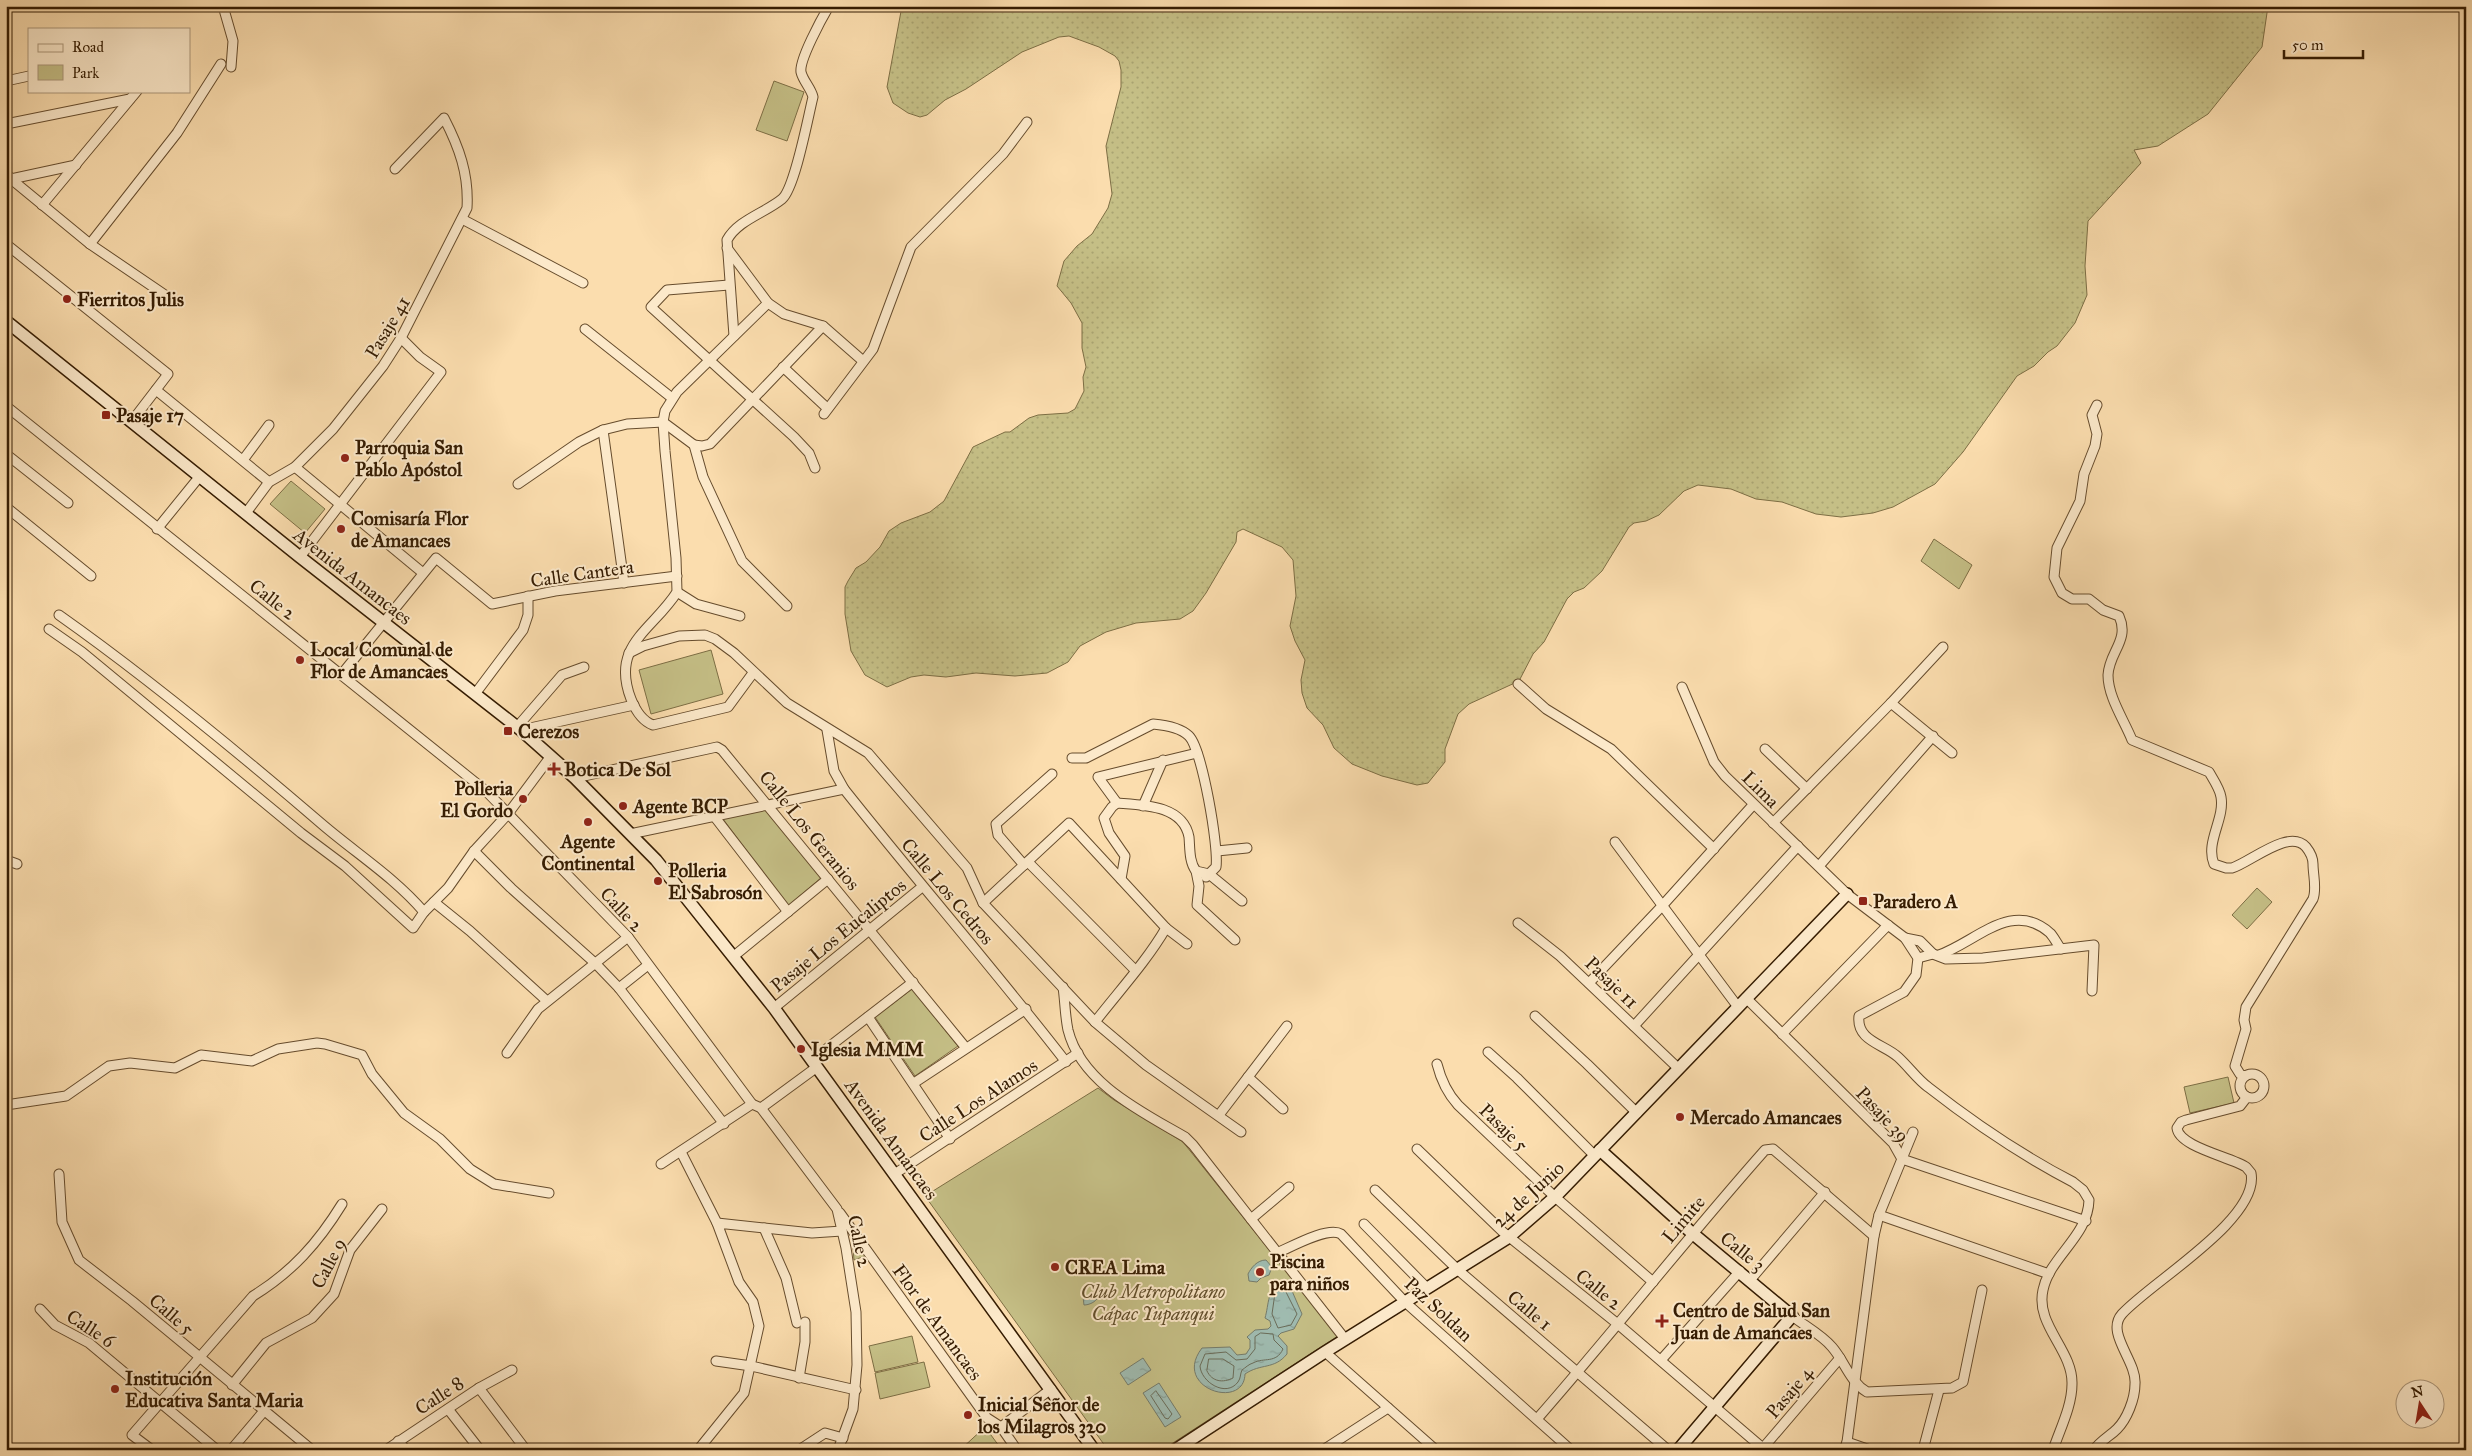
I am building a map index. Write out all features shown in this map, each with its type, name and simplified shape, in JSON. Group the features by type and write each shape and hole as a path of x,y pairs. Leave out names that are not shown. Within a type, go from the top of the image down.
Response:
{"street":[{"path":"223,6 233,41 231,67"},
{"path":"734,336 726,247 729,235 782,199 791,184 813,97 801,68 829,6"},
{"path":"90,244 177,133 222,64"},
{"path":"6,81 28,76"},
{"path":"42,205 136,92"},
{"path":"6,124 130,100"},
{"name":"Pasaje 41","path":"246,513 269,482 295,467 333,429 383,366 401,338 467,208 468,188 465,168 455,139 444,118 395,169"},
{"path":"783,367 826,411 873,349 912,247 1003,154 1027,122"},
{"path":"8,179 76,164"},
{"path":"8,179 90,244 165,295"},
{"path":"462,219 583,283"},
{"path":"6,244 168,374 132,421"},
{"path":"726,247 768,303 784,314 823,326 863,361"},
{"path":"730,286 667,290 651,307 809,453 815,468"},
{"path":"753,673 733,703 721,710 653,725 647,723 634,705 629,693 626,670 629,653 642,630 671,601 677,592 663,422 665,411 672,398 768,303"},
{"name":"Avenida Amancaes","path":"6,321 300,557 519,729 575,778 662,867 774,1008 1094,1450"},
{"path":"518,484 579,442 602,430 627,424 663,422 694,445 710,444 823,326"},
{"path":"585,329 672,398"},
{"path":"300,557 441,372 420,357 401,338"},
{"path":"156,390 269,482"},
{"path":"2097,404 2092,415 2098,434 2096,446 2084,474 2080,501 2057,548 2054,561 2055,582 2062,594 2072,599 2089,599 2103,610 2119,616 2124,626 2108,676 2111,691 2132,740 2209,772 2221,796 2222,806 2212,851 2214,864 2232,868 2281,843 2292,840 2302,843 2307,848 2313,862 2315,891 2313,899 2246,1007 2244,1020 2246,1030 2235,1066 2240,1074 2245,1076 2256,1075 2264,1084 2260,1094 2253,1098 2247,1097 2242,1093 2240,1086 2245,1076"},
{"name":"Calle 2","path":"6,406 486,791 507,815 628,937 752,1104 761,1108 837,1209 850,1271 856,1312 856,1390 838,1450"},
{"path":"243,460 269,426"},
{"path":"602,430 624,583"},
{"path":"694,445 703,477 742,561 787,606"},
{"path":"6,454 68,504"},
{"path":"295,467 368,530 423,573 341,675"},
{"path":"157,529 200,476"},
{"path":"6,507 91,576"},
{"name":"Calle Cantera","path":"423,573 436,558 492,604 528,596 677,576"},
{"path":"677,592 696,604 740,616"},
{"path":"475,694 523,630 528,615 528,596"},
{"path":"59,615 101,645 231,747 342,841 392,879 424,912"},
{"path":"49,629 82,652 301,833 345,866 413,928 424,912 448,888 474,850 507,815 551,756"},
{"path":"629,653 643,646 680,636 705,635 723,644 787,703 827,730 868,753 967,868 983,903 1063,987 1084,1012 1146,1064 1241,1132"},
{"path":"1773,823 1891,703 1943,647"},
{"path":"519,729 562,675 584,667"},
{"path":"1518,684 1546,709 1611,749 1714,849"},
{"name":"Lima","path":"1682,687 1714,762 1753,805 1819,866 1846,894 1905,938"},
{"path":"1891,703 1952,753"},
{"path":"519,729 634,705"},
{"path":"1072,758 1086,758 1153,724 1171,727 1187,734 1194,742 1197,753 1208,797 1217,851 1216,867 1199,886"},
{"name":"Calle Los Cedros","path":"827,730 834,771 844,789 922,887 1026,1009 1066,1062"},
{"path":"1819,866 1933,736"},
{"name":"Calle Los Geranios","path":"575,778 717,747 729,756 966,1048"},
{"path":"1766,749 1807,789"},
{"path":"1197,753 1098,776 1117,803 1143,806 1172,813 1184,823 1199,886 1197,901 1200,909 1235,940"},
{"path":"1143,806 1163,760"},
{"path":"1052,774 996,824 998,835 1135,970"},
{"path":"630,834 844,789"},
{"path":"1117,803 1104,818 1104,825 1125,856 1121,879"},
{"path":"1589,983 1662,906 1753,805"},
{"path":"714,816 788,912"},
{"path":"983,903 1069,822 1166,928 1188,944"},
{"path":"1615,842 1738,1007"},
{"path":"1634,1026 1798,846"},
{"path":"1217,851 1247,848"},
{"path":"474,850 511,888 620,988 724,1124"},
{"path":"6,860 17,864"},
{"path":"1196,871 1209,874 1242,901"},
{"path":"734,956 828,879"},
{"name":"Pasaje Los Eucaliptos","path":"774,1008 922,887"},
{"name":"24 de Junio","path":"1175,1450 1345,1339 1509,1237 1555,1197 1846,894"},
{"path":"434,902 470,931 548,1001"},
{"path":"1918,958 1958,948 2008,920 2036,923 2051,934 2061,948"},
{"name":"Pasaje 11","path":"1518,923 1560,956 1678,1070"},
{"path":"1782,1034 1888,925"},
{"path":"1094,1022 1150,954 1166,928"},
{"path":"506,1053 538,1009 628,937"},
{"path":"1905,938 1920,941 1936,954 1946,959 1983,958 2094,945 2092,991"},
{"path":"1905,938 1918,958 1916,975 1913,982 1904,992 1859,1016 1860,1031 1866,1037 1898,1057 1927,1087 1977,1125 2083,1190 2089,1200 2089,1212 2086,1221 2049,1274 2042,1291 2044,1313 2051,1332 2066,1356 2072,1384 2069,1402 2053,1450"},
{"path":"620,988 648,965"},
{"path":"761,1108 868,1017 913,982"},
{"path":"1063,987 1068,1029 1078,1053 1115,1096 1185,1136 1345,1339"},
{"name":"Pasaje 39","path":"1746,998 1892,1143 1902,1159 2086,1221"},
{"path":"914,1083 1026,1009"},
{"path":"1068,1029 1073,1017 1084,1012"},
{"path":"1535,1016 1637,1113"},
{"path":"868,1017 950,1139"},
{"path":"1219,1115 1287,1026"},
{"path":"6,1105 66,1096 109,1066 116,1064 130,1063 175,1068 201,1055 252,1062 278,1049 325,1044 362,1055 372,1074 404,1113 440,1139 470,1169 485,1179 504,1186 549,1193"},
{"name":"Calle 3","path":"1488,1052 1597,1153 1692,1233 1751,1279 1792,1316 1831,1346 1855,1385"},
{"name":"Calle Los Alamos","path":"896,1174 1078,1053"},
{"name":"Pasaje 5","path":"1437,1064 1440,1078 1449,1095 1458,1105 1555,1197 1653,1282"},
{"path":"1248,1077 1283,1109"},
{"path":"2094,1450 2118,1428 2126,1417 2136,1384 2127,1352 2116,1331 2117,1320 2148,1290 2221,1232 2240,1209 2251,1185 2251,1173 2246,1167 2194,1146 2180,1136 2177,1128 2181,1122 2186,1120 2240,1106 2247,1097"},
{"path":"662,1164 752,1104"},
{"path":"1870,1450 1846,1446 1874,1236 1879,1215 1913,1132"},
{"name":"Limite","path":"1537,1419 1618,1325 1692,1233 1769,1148 1773,1149 1874,1236"},
{"name":"Calle 2","path":"1416,1149 1509,1237 1661,1360 1764,1449"},
{"path":"681,1152 717,1223 739,1282 752,1302 758,1326 744,1393 698,1450"},
{"name":"Calle 5","path":"59,1174 62,1222 79,1260 132,1301 312,1450"},
{"path":"1251,1219 1289,1187"},
{"name":"Calle 1","path":"1375,1190 1457,1270 1668,1450"},
{"path":"1751,1279 1824,1192"},
{"path":"152,1450 132,1435 253,1296 278,1280 302,1258 324,1233 342,1204"},
{"name":"Calle 9","path":"232,1385 266,1343 312,1318 334,1294 350,1250 382,1209"},
{"name":"Flor de Amancaes","path":"837,1209 986,1418 1001,1427 1017,1450"},
{"path":"1879,1215 2049,1274"},
{"path":"717,1223 812,1233 842,1231"},
{"path":"1364,1224 1428,1288"},
{"path":"764,1228 786,1278 806,1342 799,1378"},
{"name":"Paz Soldan","path":"1277,1253 1327,1232 1337,1232 1405,1302 1571,1450"},
{"path":"1661,1360 1740,1270"},
{"path":"1855,1385 1867,1392 1939,1390 1952,1388 1963,1382 1982,1290"},
{"name":"Calle 6","path":"40,1309 60,1329 88,1342 217,1450"},
{"path":"1678,1450 1792,1316"},
{"path":"1325,1352 1436,1450"},
{"name":"Pasaje 4","path":"1764,1449 1840,1358"},
{"path":"716,1361 751,1366 856,1390"},
{"name":"Calle 8","path":"386,1450 479,1388 512,1370"},
{"path":"479,1388 526,1450"},
{"path":"1001,1427 1051,1389"},
{"path":"1923,1450 1939,1390"},
{"path":"1323,1450 1388,1408"},
{"path":"448,1409 480,1450"},
{"path":"231,1450 264,1411"},
{"path":"799,1450 825,1433 843,1438"},
{"path":"398,1441 406,1450"}],"green space":[{"path":"902,6 2268,6 2262,47 2208,114 2158,146 2134,150 2141,163 2088,221 2085,266 2087,295 2075,323 2057,346 2034,366 2017,376 1963,452 1935,484 1893,507 1873,513 1841,517 1816,514 1782,502 1756,499 1731,489 1698,485 1684,491 1659,515 1646,521 1634,523 1629,527 1602,571 1584,588 1574,592 1567,599 1544,642 1533,654 1519,681 1469,704 1458,714 1445,749 1445,762 1428,783 1417,785 1382,776 1352,764 1334,748 1323,725 1307,708 1302,693 1301,680 1305,660 1290,626 1296,596 1293,560 1282,547 1243,529 1237,532 1236,542 1206,593 1193,611 1180,619 1136,623 1106,632 1080,646 1068,662 1047,673 1015,676 976,673 946,677 924,675 911,677 887,687 865,675 851,651 845,614 845,587 856,568 866,562 880,547 889,531 901,523 930,512 944,501 973,447 1005,432 1010,432 1029,418 1038,415 1068,413 1075,409 1084,391 1083,377 1086,367 1082,348 1082,323 1071,303 1057,286 1064,261 1077,246 1092,234 1108,208 1112,194 1106,146 1121,87 1121,70 1119,61 1115,56 1099,47 1069,36 1059,37 1022,52 966,89 945,100 927,115 920,117 908,113 893,103 887,87"},
{"path":"774,81 804,92 787,141 756,130"},
{"path":"291,481 325,509 305,533 270,504"},
{"path":"1934,539 1972,565 1959,589 1921,561"},
{"path":"711,650 723,694 651,714 639,670"},
{"path":"765,809 822,877 788,906 723,819"},
{"path":"2257,888 2272,902 2247,929 2232,915"},
{"path":"912,989 958,1046 915,1076 875,1017"},
{"path":"2228,1077 2234,1103 2190,1113 2184,1087"},
{"name":"Club Metropolitano Cápac Yupanqui","path":"1098,1088 1114,1100 1183,1142 1338,1336 1162,1450 1108,1450 925,1196"},
{"path":"855,1245 865,1256 854,1260 853,1248"},
{"path":"912,1336 918,1362 875,1372 869,1346"},
{"path":"924,1362 930,1387 880,1399 875,1373"},
{"path":"985,1427 1002,1450 960,1450"}],"water":[{"name":"Piscina para niños","path":"1266,1260 1272,1267 1269,1275 1257,1282 1249,1281 1248,1274 1253,1267 1260,1261"},
{"path":"1282,1283 1289,1284 1302,1314 1294,1329 1281,1333 1278,1336 1287,1346 1287,1354 1277,1362 1256,1368 1245,1374 1242,1385 1234,1391 1223,1393 1212,1390 1202,1384 1196,1374 1195,1362 1202,1348 1230,1347 1237,1355 1246,1354 1250,1348 1250,1340 1247,1337 1255,1330 1268,1329 1271,1326 1270,1321 1265,1318 1269,1297 1274,1288"},
{"path":"1095,1294 1098,1297 1096,1300 1084,1305 1083,1297"},
{"path":"1143,1358 1151,1370 1128,1385 1120,1373"},
{"path":"1159,1383 1181,1417 1165,1427 1143,1393"}],"place":[{"name":"Fierritos Julis","path":"67,299"},
{"name":"Pasaje 17","path":"106,415"},
{"name":"Parroquia San Pablo Apóstol","path":"345,458"},
{"name":"Comisaría Flor de Amancaes","path":"341,529"},
{"name":"Local Comunal de Flor de Amancaes","path":"300,660"},
{"name":"Cerezos","path":"508,731"},
{"name":"Botica De Sol","path":"554,769"},
{"name":"Polleria El Gordo","path":"523,799"},
{"name":"Agente BCP","path":"623,806"},
{"name":"Agente Continental","path":"588,822"},
{"name":"Polleria El Sabrosón","path":"658,881"},
{"name":"Paradero A","path":"1863,901"},
{"name":"Iglesia MMM","path":"801,1049"},
{"name":"Mercado Amancaes","path":"1680,1117"},
{"name":"CREA Lima","path":"1055,1267"},
{"name":"Piscina para niños","path":"1260,1272"},
{"name":"Centro de Salud San Juan de Amancaes","path":"1662,1321"},
{"name":"Institución Educativa Santa Maria","path":"115,1389"},
{"name":"Inicial Señor de los Milagros 320","path":"968,1415"}]}
